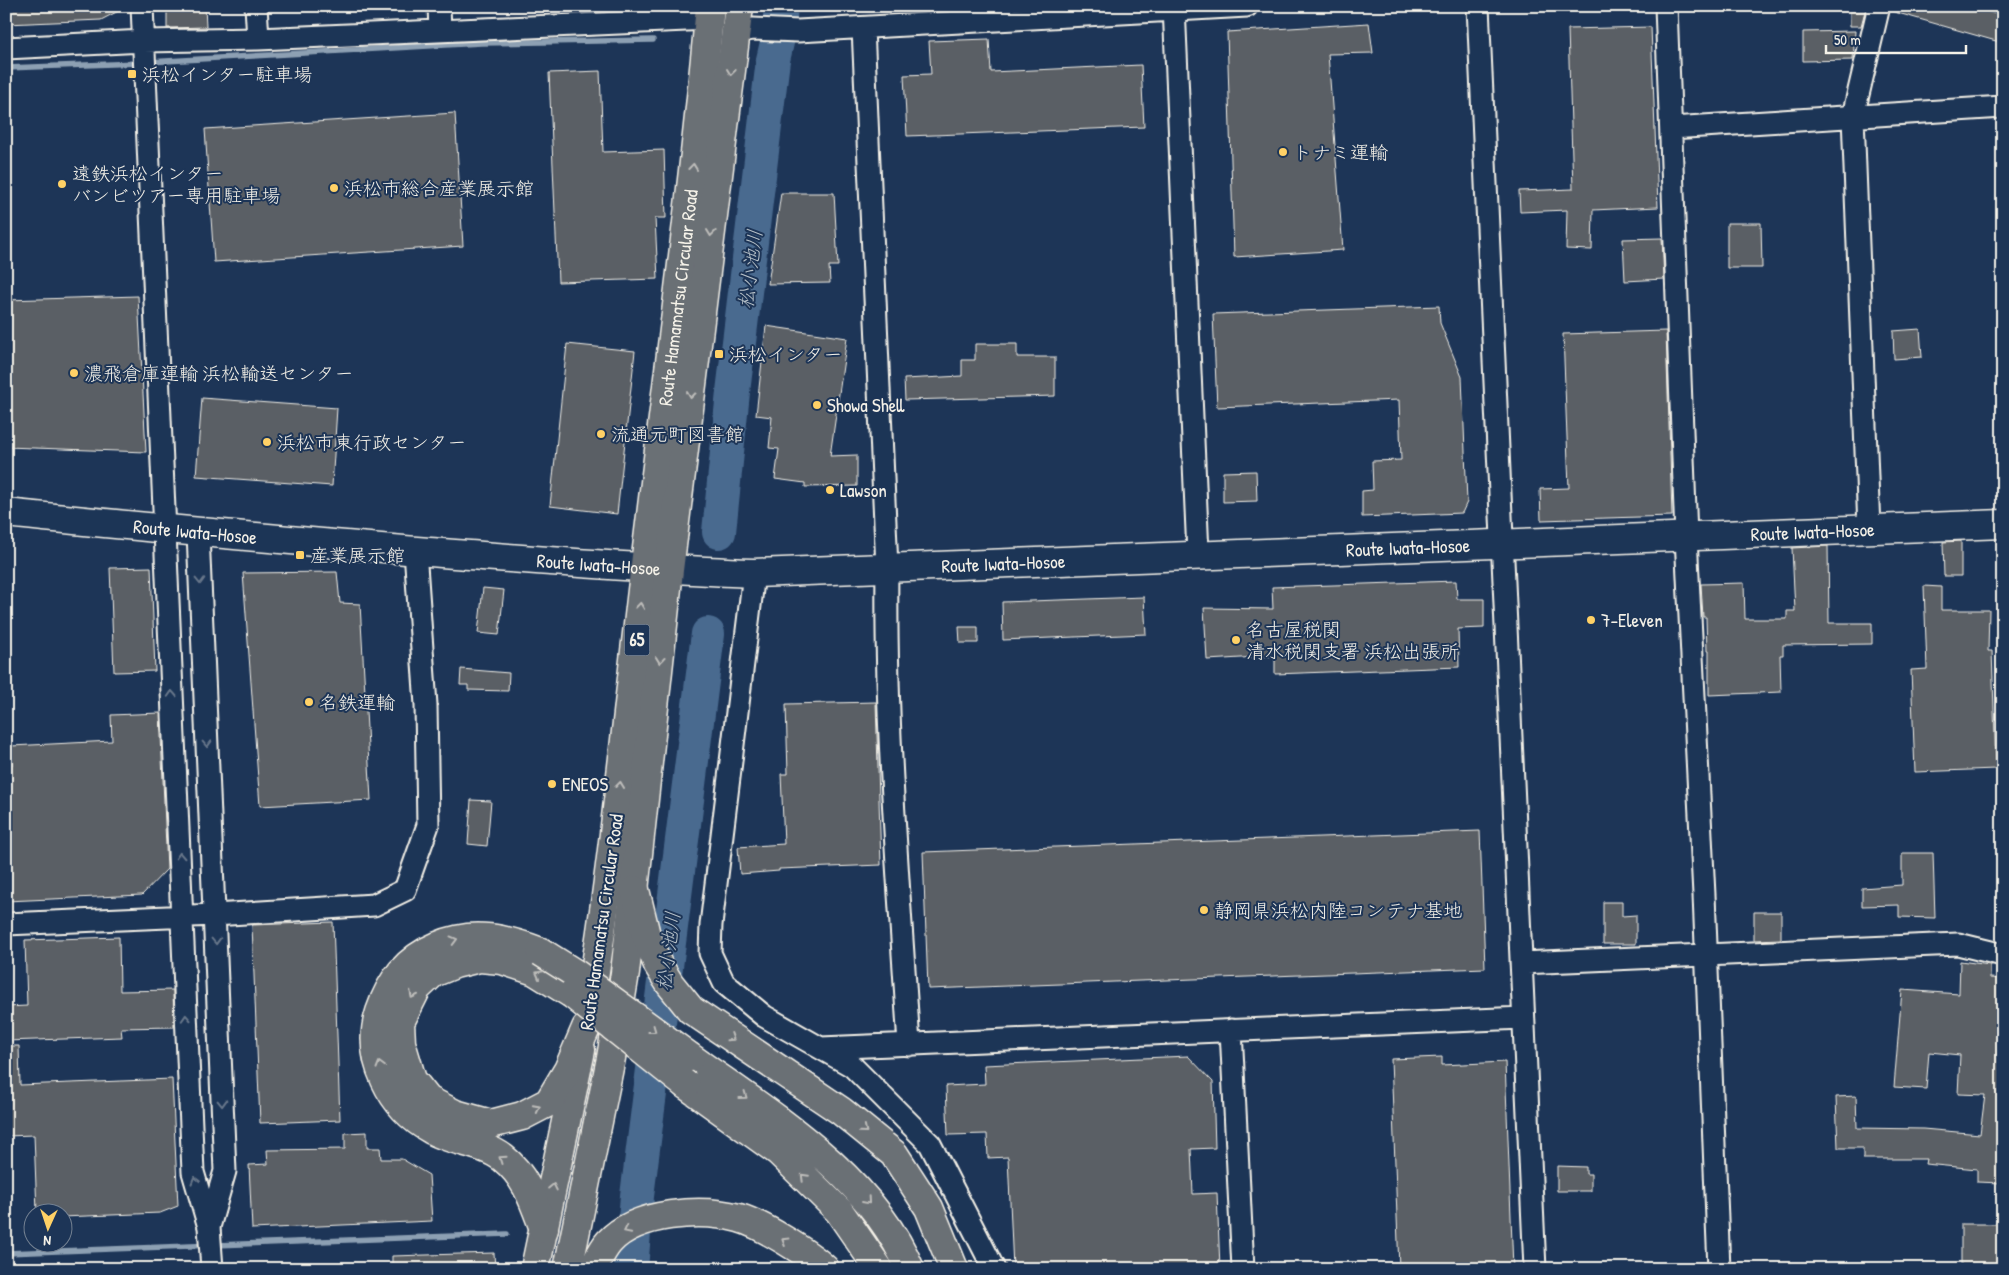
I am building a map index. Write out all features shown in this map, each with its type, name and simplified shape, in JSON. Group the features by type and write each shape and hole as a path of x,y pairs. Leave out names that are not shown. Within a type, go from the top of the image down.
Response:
{"main road":[{"name":"Route Hamamatsu Circular Road","path":"568,1269 611,1058 635,890 657,569 689,203 709,13"},
{"name":"Route Hamamatsu Circular Road","path":"535,1269 586,1028 743,22"},
{"name":"Route Iwata-Hosoe","path":"6,513 198,533 415,551 657,569 754,573 1198,554 2003,524"},
{"path":"635,890 646,935 658,965 691,1010 841,1111 894,1154 930,1208 954,1269"},
{"path":"544,1229 520,1173 501,1156 432,1130 398,1103 379,1067 376,1045 378,1019 388,990 403,969 424,952 449,941 473,936 507,939 541,952 576,974 807,1141 869,1202 905,1256 910,1269"},
{"path":"586,1028 568,1070 549,1102 522,1116 492,1124 455,1114 428,1100 412,1080 401,1043 400,1022 417,988 433,973 455,964 480,958 502,960 535,971 572,994 686,1085 779,1152 839,1212 879,1269"},
{"path":"597,1262 609,1242 623,1231 662,1215 699,1212 740,1218 783,1240 825,1269"}],"street":[{"path":"142,6 193,1172 210,1232 211,1263"},
{"path":"256,6 258,39"},
{"path":"439,6 440,32"},
{"path":"743,22 798,31 863,28 1021,12 1247,6"},
{"path":"1478,6 1535,1269"},
{"path":"1666,6 1686,537 1719,1269"},
{"path":"1869,529 1853,116 1879,6"},
{"path":"1174,8 1198,554"},
{"path":"6,48 144,58 258,39 440,32 709,13"},
{"path":"863,28 887,568 886,628 909,1044"},
{"path":"1671,128 2003,107"},
{"path":"198,533 225,1171 210,1232"},
{"path":"6,924 214,915 374,905 405,890 428,826 426,705 415,551"},
{"path":"754,573 711,925 710,952 724,983 764,1016 852,1066 930,1144 994,1269"},
{"path":"1521,963 1958,944 2003,955"},
{"path":"821,1048 1524,1018"},
{"path":"1231,1030 1243,1269"}],"building":[{"path":"6,6 128,6 101,20 6,24"},
{"path":"167,6 205,6 206,27 167,28"},
{"path":"1891,6 1968,6 2003,16 2003,43 1891,11"},
{"path":"1850,11 1865,11 1861,26 1850,26"},
{"name":"トナミ運輸","path":"1369,23 1373,53 1328,54 1343,250 1234,257 1227,32"},
{"path":"1651,27 1658,207 1593,210 1592,250 1566,249 1567,210 1520,212 1519,191 1573,189 1568,29"},
{"path":"1855,31 1853,60 1803,61 1803,32"},
{"path":"989,39 991,72 1141,65 1144,127 907,136 904,75 931,74 929,41"},
{"path":"600,71 603,152 664,150 666,218 655,218 658,279 558,282 549,73"},
{"name":"浜松市総合産業展示館","path":"455,113 463,246 214,262 205,129"},
{"path":"781,193 834,193 838,266 829,266 830,283 768,284"},
{"path":"1727,223 1761,223 1762,268 1727,268"},
{"path":"1662,238 1664,279 1625,281 1623,239"},
{"name":"濃飛倉庫運輸 浜松輸送センター","path":"138,296 146,452 6,447 6,300"},
{"path":"1439,306 1440,323 1462,377 1467,502 1462,513 1362,517 1362,491 1373,490 1372,461 1401,460 1399,400 1217,407 1213,314"},
{"path":"766,326 847,338 830,456 857,455 857,486 805,487 805,483 775,479 779,449 769,448 772,417 756,415"},
{"path":"1920,329 1922,357 1894,359 1893,331"},
{"path":"1666,331 1672,516 1541,520 1540,489 1569,488 1563,334"},
{"path":"567,344 635,351 617,514 550,506"},
{"path":"975,344 1017,344 1017,357 1055,357 1055,396 905,400 904,379 962,376 962,360 975,360"},
{"name":"浜松市東行政センター","path":"202,398 337,408 332,486 196,476"},
{"path":"1256,471 1257,501 1223,502 1223,472"},
{"path":"1961,541 1961,576 1944,576 1943,542"},
{"path":"1828,546 1829,623 1872,623 1872,644 1783,645 1783,655 1780,655 1781,692 1709,695 1709,651 1707,651 1706,617 1703,617 1701,584 1744,583 1745,619 1787,619 1787,611 1795,611 1792,548"},
{"path":"151,567 155,671 114,672 110,568"},
{"name":"名鉄運輸","path":"337,572 340,603 360,604 371,800 260,806 243,573"},
{"path":"1456,581 1457,599 1484,599 1484,628 1458,629 1459,667 1275,674 1275,656 1207,660 1204,608 1273,609 1272,587"},
{"path":"1924,586 1941,587 1941,610 1989,610 1988,651 1992,651 1996,769 1915,772 1911,670 1927,669"},
{"path":"483,588 504,590 499,635 478,633"},
{"path":"1144,597 1146,634 1003,640 1002,602"},
{"path":"959,627 978,627 978,643 960,643"},
{"path":"461,669 509,673 508,691 468,690 468,685 460,685"},
{"path":"876,702 881,865 779,869 779,871 740,874 738,847 784,844 781,774 788,774 786,704"},
{"path":"160,713 167,869 142,895 6,901 6,765 12,765 11,746 112,741 111,715"},
{"path":"471,800 491,801 487,846 468,844"},
{"name":"静岡県浜松内陸コンテナ基地","path":"1480,831 1485,968 928,989 923,852"},
{"path":"1902,853 1933,853 1935,918 1899,917 1899,905 1862,906 1862,888 1902,885"},
{"path":"1603,902 1622,902 1622,916 1636,915 1636,944 1603,944"},
{"path":"1754,912 1781,912 1781,939 1754,940"},
{"path":"333,922 340,1120 260,1123 252,925"},
{"path":"119,937 120,991 173,990 174,1027 121,1028 122,1037 6,1041 6,1007 27,1006 25,940"},
{"path":"1960,961 1990,965 1990,978 2003,979 2003,1123 1999,1156 2001,1156 2001,1183 1977,1182 1977,1169 1925,1164 1926,1159 1863,1159 1863,1148 1838,1148 1836,1097 1856,1096 1857,1128 1923,1129 1980,1134 1985,1095 1958,1094 1960,1055 1929,1052 1926,1089 1894,1087 1902,990 1959,994"},
{"path":"6,1046 19,1046 20,1085 172,1079 178,1206 160,1213 72,1217 72,1202 37,1202 34,1135 6,1136"},
{"path":"1188,1056 1213,1082 1215,1148 1191,1149 1193,1194 1217,1193 1220,1269 1013,1269 1008,1157 988,1158 987,1134 948,1135 946,1086 985,1084 984,1065"},
{"path":"1442,1057 1442,1065 1505,1062 1513,1269 1399,1269 1391,1059"},
{"path":"367,1132 367,1148 380,1148 381,1159 402,1159 429,1175 432,1221 252,1229 249,1165 268,1164 267,1150 345,1149 345,1133"},
{"path":"1557,1166 1586,1167 1586,1174 1591,1174 1591,1191 1557,1191"},
{"path":"1961,1224 2003,1224 2000,1269 1961,1269"},
{"path":"494,1253 495,1269 392,1269 392,1256"}],"waterway":[{"name":"松小池川","path":"719,532 733,392 781,6"},
{"path":"148,62 481,43 653,40"},
{"path":"6,68 139,63"},
{"name":"松小池川","path":"631,1269 637,1196 708,634"},
{"path":"6,1253 507,1234"}],"place":[{"name":"浜松インター駐車場","path":"132,74"},
{"name":"トナミ運輸","path":"1283,152"},
{"name":"遠鉄浜松インター バンビツアー専用駐車場","path":"62,184"},
{"name":"浜松市総合産業展示館","path":"334,188"},
{"name":"浜松インター","path":"719,354"},
{"name":"濃飛倉庫運輸 浜松輸送センター","path":"74,373"},
{"name":"Showa Shell","path":"817,405"},
{"name":"流通元町図書館","path":"601,434"},
{"name":"浜松市東行政センター","path":"267,442"},
{"name":"Lawson","path":"830,490"},
{"name":"産業展示館","path":"300,555"},
{"name":"7-Eleven","path":"1591,620"},
{"name":"名古屋税関 清水税関支署 浜松出張所","path":"1236,640"},
{"name":"名鉄運輸","path":"309,702"},
{"name":"ENEOS","path":"552,784"},
{"name":"静岡県浜松内陸コンテナ基地","path":"1204,910"}]}
